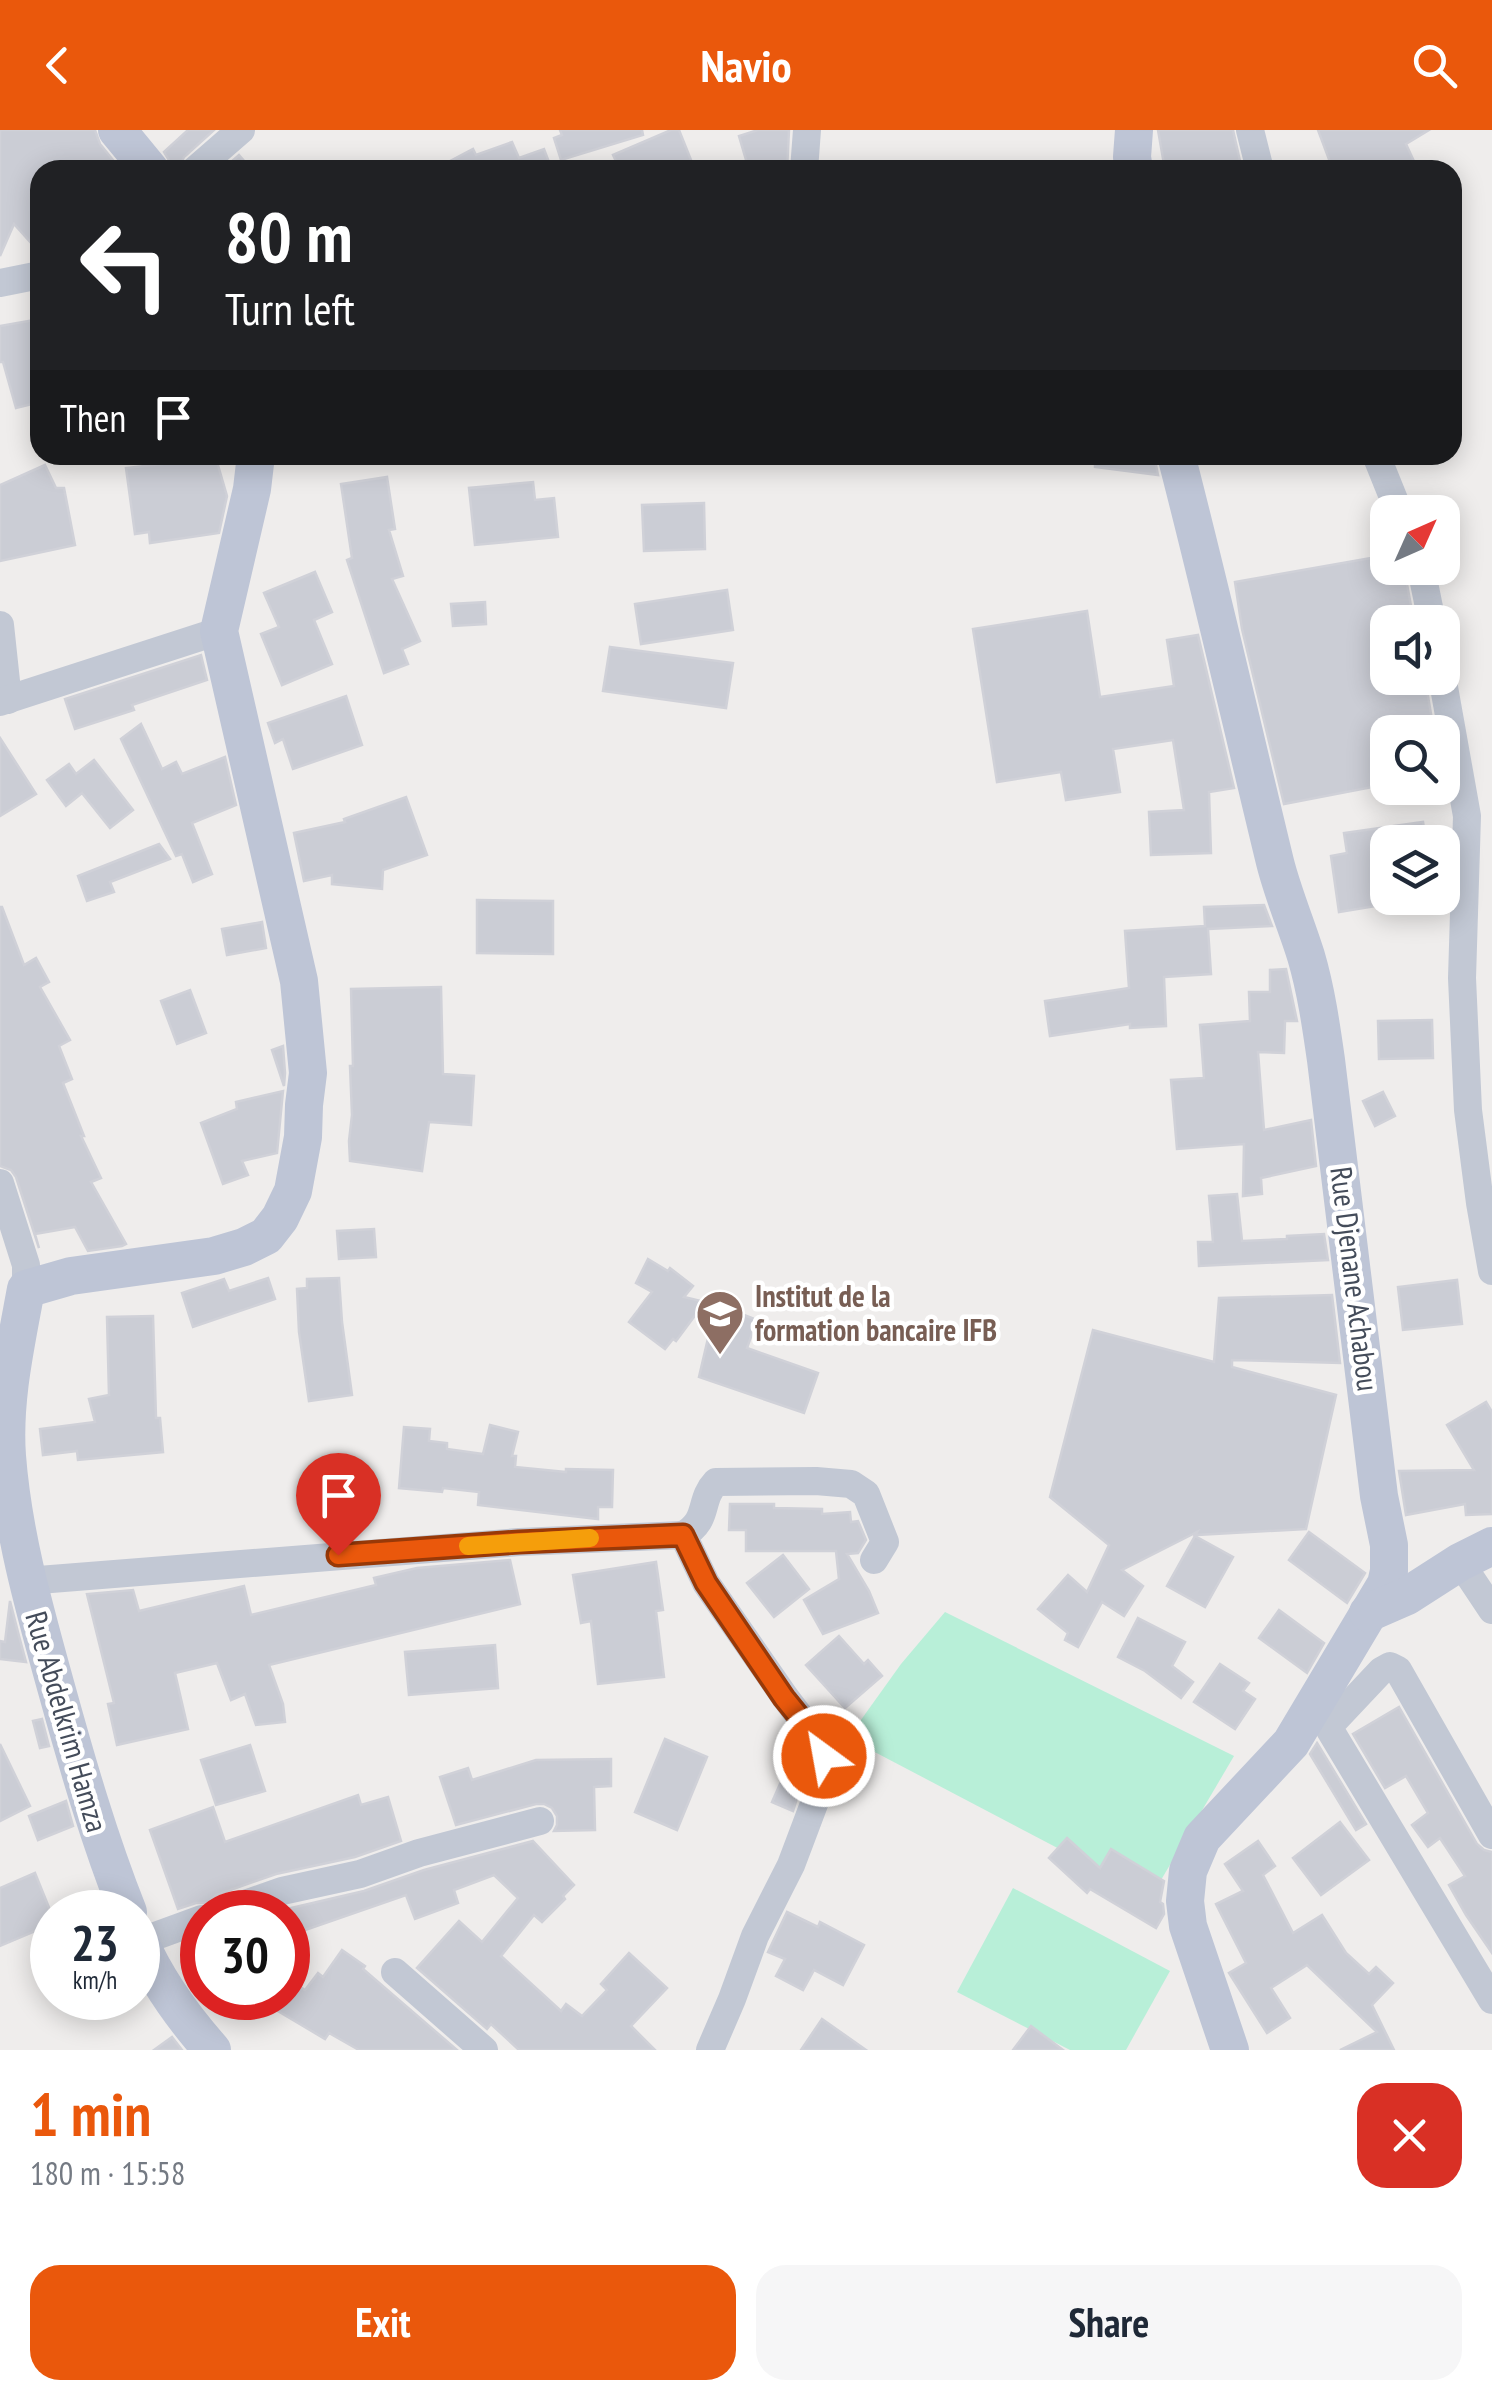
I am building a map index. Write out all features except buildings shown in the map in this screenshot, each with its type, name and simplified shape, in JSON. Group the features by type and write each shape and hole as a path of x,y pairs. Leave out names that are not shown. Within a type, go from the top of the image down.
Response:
{"street":[{"path":"117,130 142,160"},
{"path":"206,160 241,130"},
{"path":"804,160 806,130"},
{"path":"1132,160 1134,130"},
{"path":"1250,130 1258,160"},
{"path":"0,282 30,277"},
{"path":"0,1183 26,1265 26,1289 71,1276 214,1256 244,1247 266,1236 293,1191 303,1137 308,1073 299,981 219,631 255,465"},
{"name":"Rue Djenane Achabou","path":"1179,465 1283,892 1306,958 1322,1029 1390,1557 1386,1584 1291,1744 1202,1838 1188,1871 1188,1926 1230,2050"},
{"path":"1380,465 1392,495"},
{"path":"0,624 4,701 219,631"},
{"path":"1445,695 1467,816 1462,978 1468,1110 1492,1271"},
{"name":"Rue Abdelkrim Hamza","path":"26,1289 10,1389 7,1454 26,1582 102,1847 119,1890"},
{"path":"26,1582 519,1542 683,1535 700,1521 705,1493 716,1482 777,1480 851,1484 866,1494 884,1542 874,1560"},
{"path":"683,1535 706,1583 813,1734 824,1756 814,1804 791,1865 755,1936 710,2050"},
{"path":"1368,1612 1407,1596 1476,1554 1492,1610"},
{"path":"1492,1835 1398,1670 1390,1666 1332,1723 1330,1730 1492,1998"},
{"path":"291,1890 360,1874 419,1853 540,1821"},
{"path":"394,1972 484,2050"},
{"name":"Rue Abdelkrim Hamza","path":"160,1982 212,2050"}],"green space":[{"path":"945,1612 1234,1756 1151,1897 848,1738 901,1664"},
{"path":"1013,1888 1170,1971 1126,2050 1070,2050 957,1992"}],"slow traffic":[{"path":"468,1546 590,1538"}],"place":[{"name":"Institut de la formation bancaire IFB","path":"720,1356"}],"route":[{"path":"338,1555 683,1535 706,1583 813,1734 824,1756"}]}
